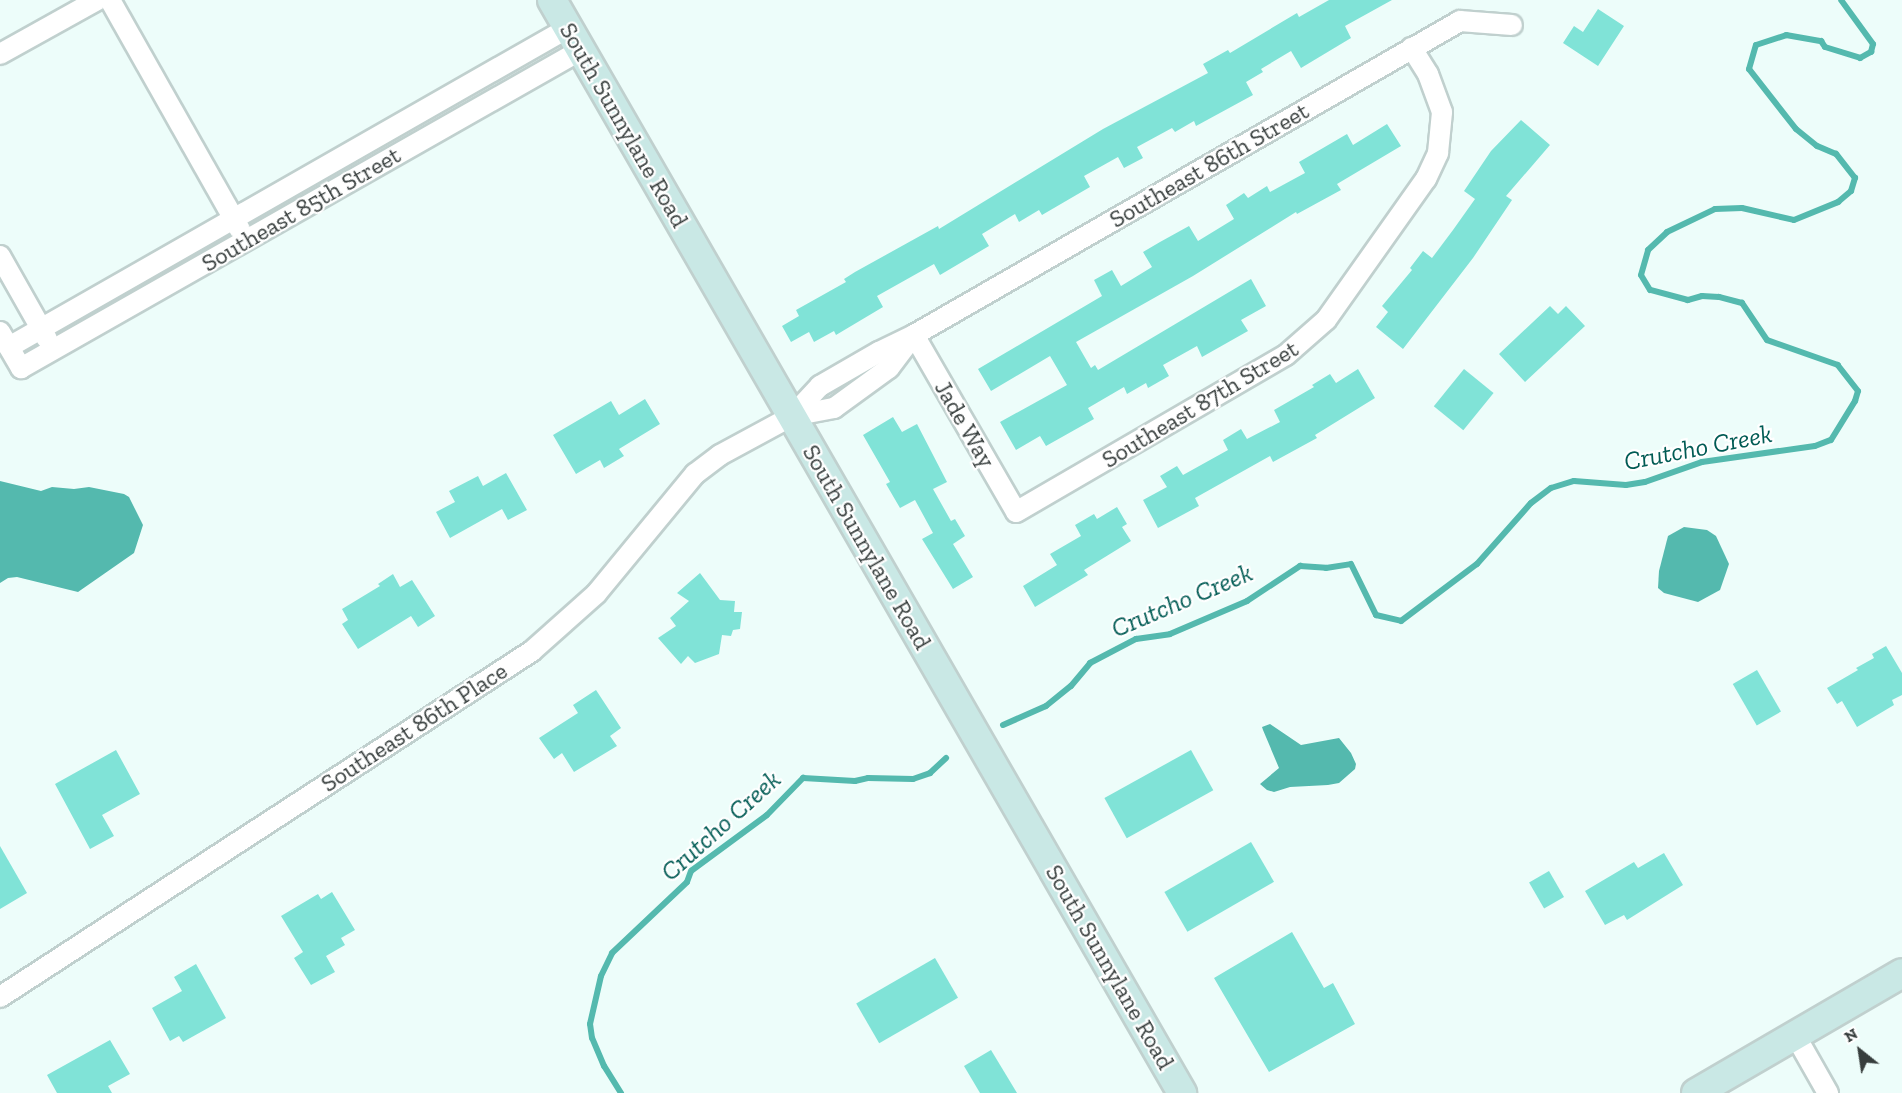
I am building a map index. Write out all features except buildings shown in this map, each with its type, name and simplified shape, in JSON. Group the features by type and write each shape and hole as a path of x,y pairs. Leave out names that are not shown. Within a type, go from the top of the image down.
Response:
{"main road":[{"name":"South Sunnylane Road","path":"552,0 1182,1093"},
{"path":"1696,1093 1902,973"}],"street":[{"path":"0,54 97,0"},
{"path":"110,0 247,241"},
{"name":"Southeast 86th Street","path":"792,416 820,386 914,335 1460,21 1512,25"},
{"name":"Southeast 85th Street","path":"575,39 406,149 21,368 4,339 41,328 394,127 575,39"},
{"name":"Southeast 87th Street","path":"1016,512 1286,355 1326,320 1426,179 1438,153 1442,112 1428,74 1412,48"},
{"path":"394,127 406,149"},
{"path":"0,256 53,350"},
{"name":"Jade Way","path":"914,335 1016,512"},
{"name":"Southeast 86th Place","path":"0,997 532,651 596,594 695,474 720,455 792,416"},
{"path":"1795,1035 1828,1093"}],"water":[{"path":"0,481 41,491 52,487 74,489 89,487 124,494 129,497 143,525 134,553 78,592 17,577 8,578 0,583"},
{"path":"1684,527 1707,530 1716,536 1729,564 1720,590 1698,602 1664,593 1658,588 1659,571 1668,536"},
{"path":"1270,724 1301,745 1339,738 1351,753 1356,764 1355,769 1339,783 1290,787 1274,792 1267,790 1260,784 1279,768 1262,727"}],"waterway":[{"name":"Crutcho Creek","path":"1003,725 1046,706 1071,686 1090,663 1136,639 1170,634 1247,601 1300,566 1326,568 1351,564 1376,615 1401,621 1477,564 1531,503 1551,488 1574,481 1626,485 1645,482 1702,462 1815,446 1831,440 1855,401 1858,391 1838,365 1767,340 1742,303 1719,297 1702,296 1688,300 1650,290 1641,275 1648,250 1667,232 1715,209 1742,208 1794,220 1838,202 1851,191 1855,178 1836,154 1817,146 1796,129 1749,69 1756,45 1786,35 1821,41 1825,47 1860,58 1871,52 1873,44 1841,0"},
{"name":"Crutcho Creek","path":"621,1093 604,1066 592,1038 590,1024 601,976 612,953 687,882 691,871 767,815 803,778 855,781 868,778 913,779 930,773 946,758"}]}
